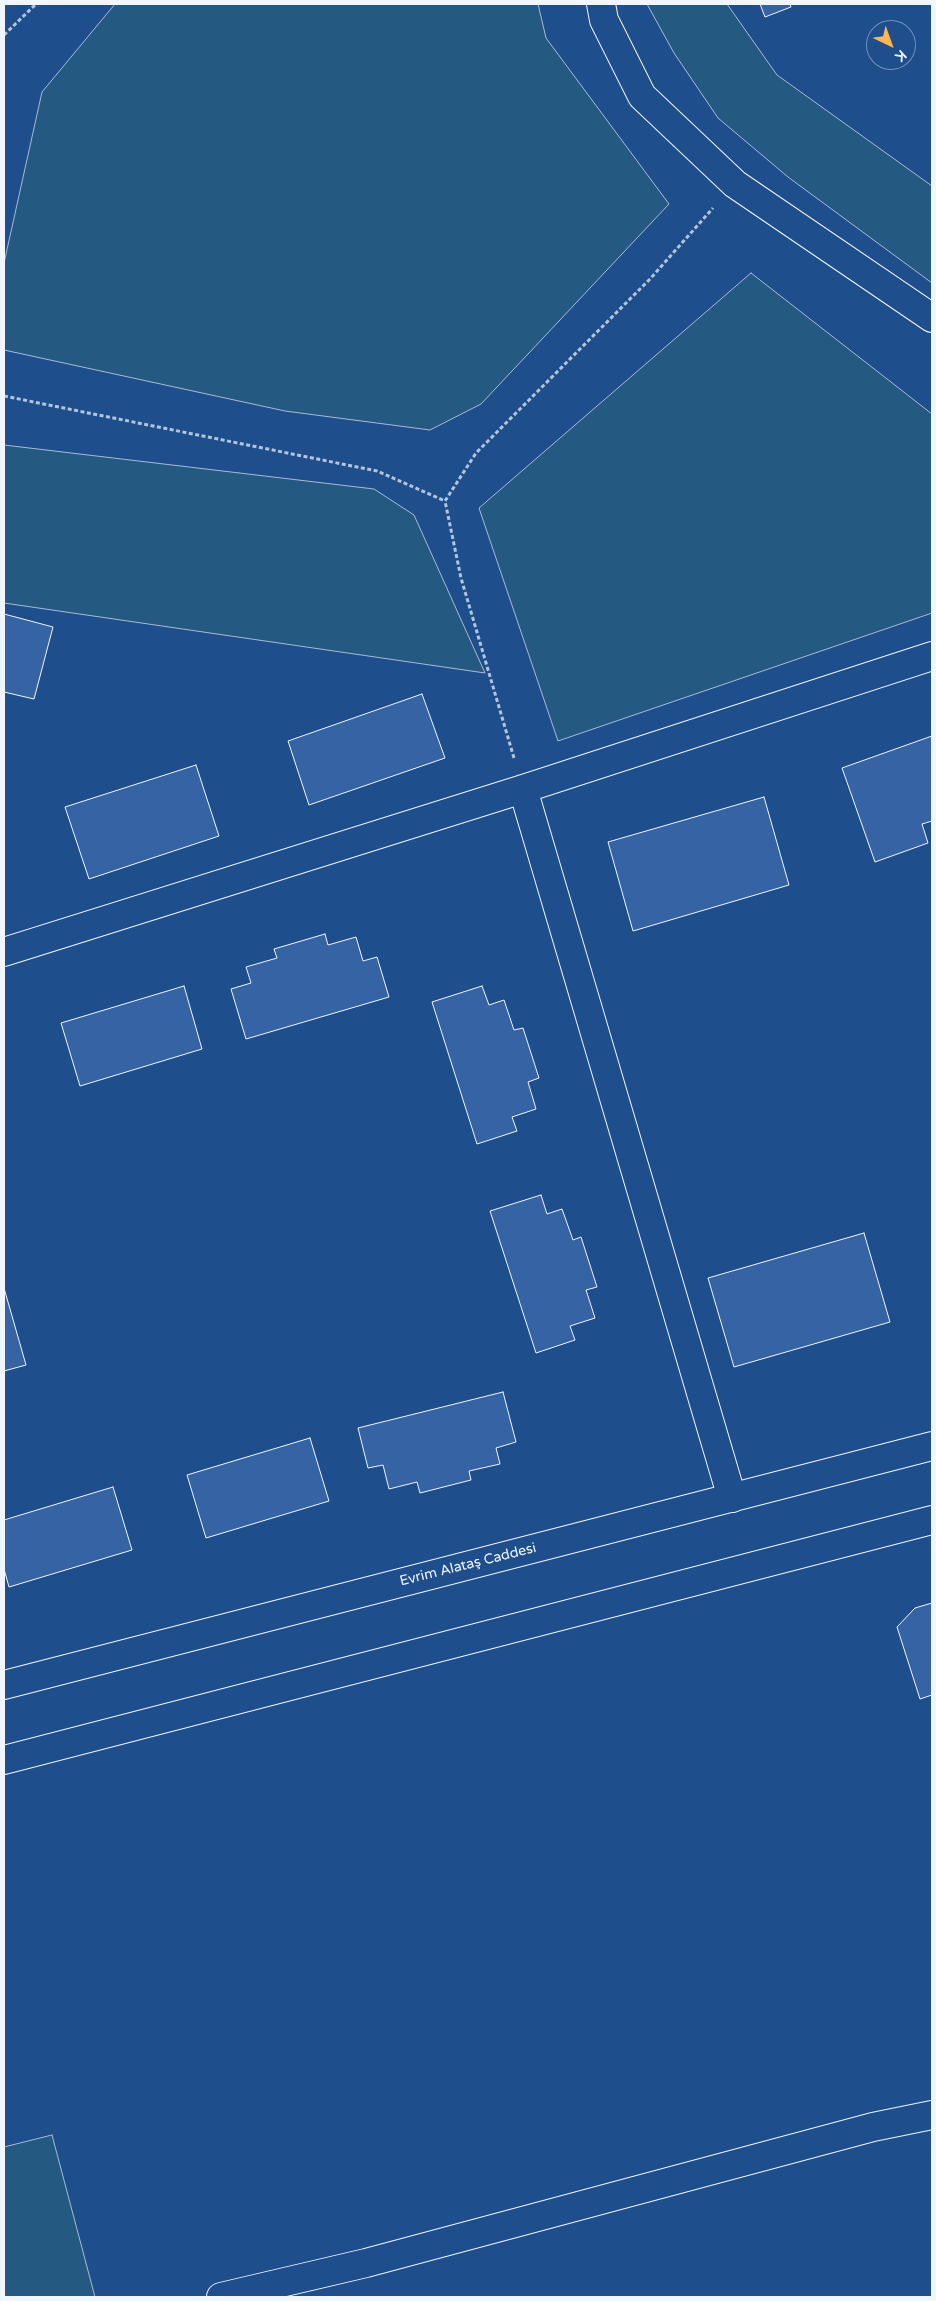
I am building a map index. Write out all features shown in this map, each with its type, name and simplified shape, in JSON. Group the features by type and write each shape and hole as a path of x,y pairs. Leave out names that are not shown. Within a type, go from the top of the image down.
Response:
{"street":[{"path":"601,4 604,20 642,96 735,184 932,318"},
{"path":"4,952 523,789 932,656"},
{"path":"523,789 732,1498"},
{"name":"Evrim Alataş Caddesi","path":"4,1685 932,1446"},
{"path":"4,1760 932,1520"},
{"path":"221,2297 366,2263 873,2127 932,2115"}],"path":[{"path":"4,35 36,4"},
{"path":"523,789 461,578 445,501 476,453 650,279 735,184"},
{"path":"4,396 377,471 445,501"}],"shaded area":[{"path":"115,4 538,4 546,38 669,204 481,404 430,430 285,411 4,350 4,263 42,92"},
{"path":"647,4 727,4 777,75 932,186 932,283 788,177 718,118 674,53"},
{"path":"751,273 932,414 932,613 558,741 479,508"},
{"path":"4,445 374,489 414,515 485,673 4,603"},
{"path":"52,2135 95,2297 4,2297 4,2147"}],"building":[{"path":"760,4 790,4 791,7 765,17"},
{"path":"4,614 53,627 34,699 4,692"},
{"path":"422,694 445,758 309,805 288,741"},
{"path":"932,736 932,821 922,824 928,843 875,862 842,768"},
{"path":"196,765 219,836 89,879 65,807"},
{"path":"764,797 789,885 633,931 608,842"},
{"path":"325,934 328,945 356,937 363,961 377,957 389,997 246,1039 231,989 251,983 246,967 277,958 274,949"},
{"path":"184,986 202,1049 80,1086 61,1023"},
{"path":"482,986 489,1005 504,1000 514,1030 523,1028 539,1078 528,1082 536,1109 512,1117 517,1131 477,1144 432,1002"},
{"path":"541,1195 547,1214 562,1209 573,1240 581,1237 597,1287 586,1290 595,1318 570,1326 575,1340 536,1353 490,1211"},
{"path":"864,1233 890,1322 734,1367 708,1278"},
{"path":"4,1288 26,1365 4,1371"},
{"path":"503,1392 516,1442 496,1448 500,1464 469,1471 471,1480 420,1493 417,1482 389,1489 383,1465 368,1468 358,1428"},
{"path":"310,1438 329,1501 206,1538 187,1475"},
{"path":"113,1487 132,1550 9,1587 4,1569 4,1520"},
{"path":"932,1603 932,1695 920,1699 897,1627 915,1608"}]}
